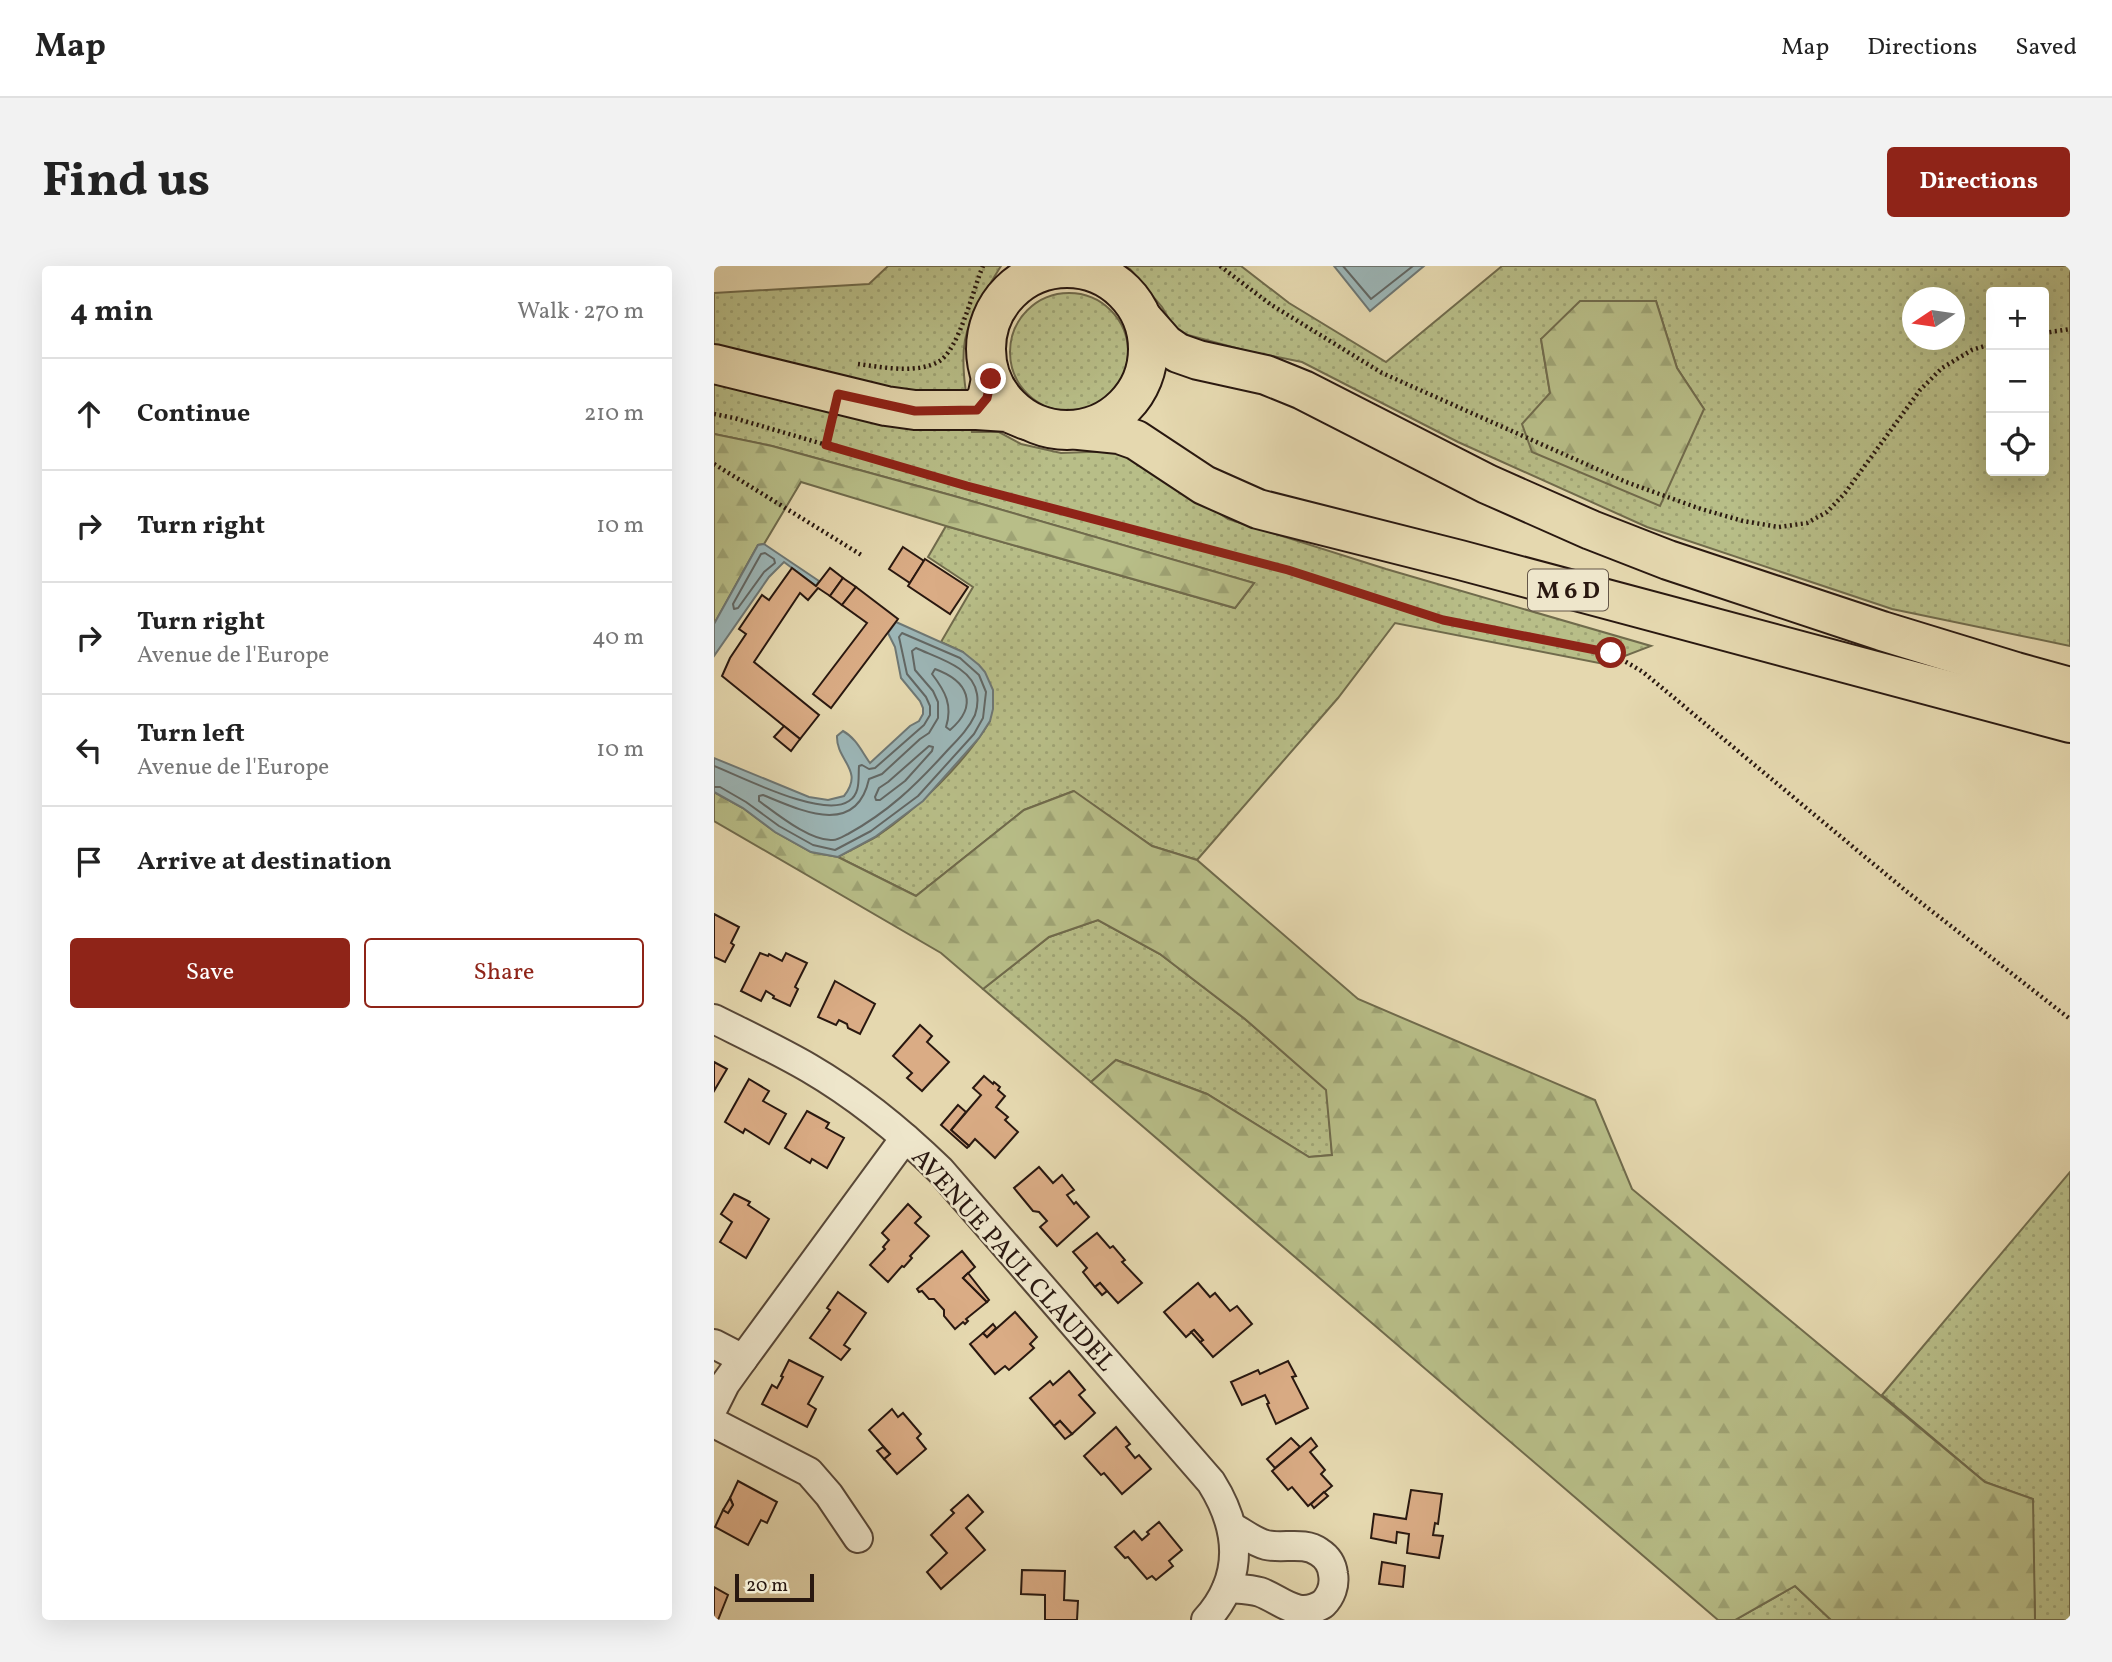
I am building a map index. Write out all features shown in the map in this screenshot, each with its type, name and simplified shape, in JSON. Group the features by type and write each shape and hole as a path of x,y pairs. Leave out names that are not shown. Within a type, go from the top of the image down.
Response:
{"main road":[{"path":"714,365 915,411 984,394 1005,402 1026,420 1051,430 1079,430 1116,415 1134,396 1146,372 1148,359 1143,319 1130,297 1098,274 1072,267 1032,275 1001,301 989,326 984,394"},
{"name":"M 6 D","path":"1143,319 1165,344 1178,353 1266,375 1303,390 1487,484 1591,530 1680,564 1882,631 2070,687"},
{"name":"M 6 D","path":"1079,430 1119,434 1136,440 1204,485 1258,509 1460,560 2070,723"}],"street":[{"name":"AVENUE PAUL CLAUDEL","path":"714,1019 810,1069 855,1099 905,1138 940,1170 1211,1482 1232,1527 1233,1556 1227,1588 1206,1620"},
{"path":"714,1406 725,1384 905,1138"},
{"path":"714,1344 743,1359"},
{"path":"714,1423 809,1472 829,1495 858,1538"},
{"path":"1227,1588 1258,1591 1286,1609 1307,1612 1318,1608 1326,1600 1332,1591 1334,1580 1333,1570 1320,1552 1300,1546 1267,1545 1232,1527"}],"path":[{"path":"826,445 844,370 857,363 898,368 939,362 953,346 983,266"},
{"path":"1220,266 1270,304 1382,373 1626,482 1701,509 1779,527 1807,523 1827,512 1845,493 1920,390 1942,369 1972,350 1986,346"},
{"path":"2049,332 2070,329"},
{"path":"714,414 967,486 1288,570 1443,620 1611,653 1643,672 1906,891 2070,1018"},
{"path":"714,464 863,556"}],"green space":[{"path":"888,266 1001,266 975,311 965,340 964,374 972,432 999,432 1021,444 1061,453 1116,451 1143,462 1228,519 1386,569 1651,646 1604,664 1395,623 1338,698 1197,860 1152,846 1073,791 1024,810 916,896 838,857 876,837 908,813 954,769 990,721 963,652 941,642 973,587 928,557 946,526 1235,608 1254,583 954,496 772,446 714,434 714,293 869,284"},
{"path":"1124,266 1241,266 1289,303 1386,362 1502,266 2070,266 2070,646 1892,609 1647,527 1458,442 1302,362 1247,351 1177,332 1162,307 1130,269","holes":["1656,301 1677,368 1704,409 1550,393 1541,339"]},
{"path":"1069,293 1092,297 1111,310 1124,329 1128,352 1124,375 1111,394 1092,407 1069,411 1046,407 1027,394 1014,375 1010,352 1014,329 1027,310 1046,297"},
{"path":"1580,301 1656,301 1677,368 1704,409 1660,506 1532,452 1522,424 1550,393 1541,339"},
{"path":"714,434 772,446 954,496 1254,583 1235,608 801,482 764,544 758,545 714,624"},
{"path":"1074,791 1152,846 1197,860 1358,999 1595,1100 1632,1189 1985,1482 2033,1499 2035,1620 1831,1620 1795,1586 1735,1620 1718,1620 1091,1082 1116,1060 1207,1094 1309,1157 1332,1155 1326,1090 1245,1019 1160,954 1098,920 1049,937 983,989 941,953 714,821 714,792 811,852 838,857 916,896 1024,810"},
{"path":"1098,920 1160,954 1245,1019 1327,1090 1332,1155 1309,1157 1207,1094 1116,1060 1091,1082 983,989 1049,937"},
{"path":"2070,1172 2070,1620 2035,1620 2032,1499 1985,1482 1882,1395"},
{"path":"1795,1586 1831,1620 1735,1620"}],"water":[{"path":"1334,266 1424,266 1370,311"},
{"path":"764,544 819,581 816,586 784,562 769,577 714,656 714,624 758,545"},
{"path":"896,622 963,652 985,672 993,690 990,721 979,738 923,801 875,837 838,857 811,852 714,792 714,758 809,797 828,800 844,796 852,779 837,736 843,731 848,734 870,763 919,721 923,714 920,701 901,678 895,647 888,633"}],"building":[{"path":"903,547 924,561 910,583 889,569"},
{"path":"925,559 968,587 950,614 908,586"},
{"path":"792,568 816,586 830,568 843,578 830,596 818,588 808,600 800,593 754,662 819,715 800,739 722,676 746,634 739,629 762,595 769,600"},
{"path":"843,578 856,587 842,605 830,596"},
{"path":"856,587 898,619 831,708 813,694 867,623 842,605"},
{"path":"784,726 800,739 791,751 774,737"},
{"path":"714,914 739,927 725,962 714,957"},
{"path":"760,953 769,954 782,961 786,953 807,963 795,987 798,989 790,1006 773,998 774,996 766,991 761,1001 741,991"},
{"path":"835,981 875,1004 860,1034 839,1020 836,1025 818,1017"},
{"path":"920,1025 932,1036 927,1042 949,1062 922,1091 907,1078 912,1073 893,1056"},
{"path":"714,1062 727,1069 714,1091"},
{"path":"984,1076 1000,1087 998,1090 1005,1096 996,1107 1008,1117 1005,1120 1018,1132 995,1158 975,1139 969,1146 951,1130 981,1095 973,1088"},
{"path":"749,1079 769,1091 763,1101 786,1114 769,1144 745,1129 743,1133 725,1122"},
{"path":"958,1105 966,1112 951,1130 969,1146 967,1148 941,1125"},
{"path":"807,1111 829,1123 826,1128 844,1138 827,1168 812,1159 810,1163 785,1148"},
{"path":"1039,1167 1053,1183 1062,1175 1074,1190 1067,1195 1089,1217 1057,1246 1040,1227 1047,1221 1039,1212 1033,1211 1014,1188"},
{"path":"734,1194 750,1202 748,1205 769,1219 746,1258 720,1242 732,1222 721,1214"},
{"path":"908,1204 921,1217 915,1223 929,1236 888,1282 870,1265 885,1249 883,1247 889,1240 882,1233"},
{"path":"1097,1233 1110,1248 1113,1246 1125,1260 1122,1262 1142,1283 1118,1303 1100,1283 1095,1287 1083,1272 1087,1268 1073,1252"},
{"path":"962,1251 975,1267 963,1278 987,1302 966,1319 968,1321 965,1324 963,1322 955,1329 934,1299 929,1299 917,1289"},
{"path":"968,1273 989,1300 987,1302 963,1278"},
{"path":"1100,1283 1107,1291 1102,1295 1095,1287"},
{"path":"1198,1283 1210,1297 1215,1293 1230,1311 1237,1306 1252,1324 1213,1357 1194,1330 1186,1337 1164,1312"},
{"path":"838,1292 866,1313 844,1345 850,1349 841,1360 810,1338 830,1310 827,1308"},
{"path":"1015,1312 1037,1337 1030,1344 1034,1348 1009,1370 1005,1366 995,1374 970,1344 983,1333 987,1337"},
{"path":"993,1324 996,1328 987,1337 983,1333"},
{"path":"1194,1330 1203,1340 1200,1342 1191,1332"},
{"path":"789,1360 823,1377 808,1404 816,1409 807,1427 762,1404 772,1385 777,1388"},
{"path":"1288,1361 1296,1376 1292,1377 1308,1408 1276,1424 1265,1395 1242,1405 1231,1382 1258,1370 1260,1374"},
{"path":"1069,1371 1085,1390 1079,1395 1095,1413 1072,1434 1060,1421 1054,1426 1030,1398 1050,1381 1053,1385"},
{"path":"892,1409 898,1417 903,1413 921,1434 917,1438 926,1449 897,1474 884,1459 890,1454 869,1430"},
{"path":"1060,1421 1072,1434 1065,1439 1054,1426"},
{"path":"1116,1427 1130,1444 1126,1447 1135,1458 1139,1455 1151,1469 1122,1494 1104,1473 1101,1475 1084,1456"},
{"path":"1291,1438 1300,1447 1275,1468 1267,1459"},
{"path":"1311,1438 1317,1446 1310,1452 1325,1470 1321,1474 1332,1486 1308,1506 1292,1487 1288,1490 1272,1471"},
{"path":"883,1447 890,1454 884,1459 877,1451"},
{"path":"738,1481 777,1502 767,1523 761,1520 748,1545 715,1527 723,1510 728,1513 733,1505 730,1498"},
{"path":"1411,1490 1442,1494 1438,1524 1435,1523 1433,1535 1443,1536 1439,1558 1407,1553 1409,1534 1397,1532 1396,1543 1371,1538 1374,1514 1406,1519"},
{"path":"1324,1492 1328,1496 1314,1508 1311,1504"},
{"path":"968,1495 983,1512 966,1528 985,1550 941,1589 927,1572 947,1553 931,1535 954,1513 951,1510"},
{"path":"730,1498 733,1505 728,1513 723,1510"},
{"path":"1159,1522 1182,1550 1169,1561 1173,1566 1156,1580 1152,1576 1147,1579 1128,1557 1125,1558 1115,1547 1134,1531 1142,1540"},
{"path":"1382,1562 1405,1566 1403,1587 1379,1584"},
{"path":"1022,1570 1065,1571 1064,1600 1078,1601 1077,1620 1045,1620 1045,1595 1021,1594"},
{"path":"714,1587 728,1595 718,1620 714,1620"}],"route":[{"path":"991,379 987,398 977,410 915,411 838,394 826,445 967,486 1288,570 1443,620 1611,653"}]}
